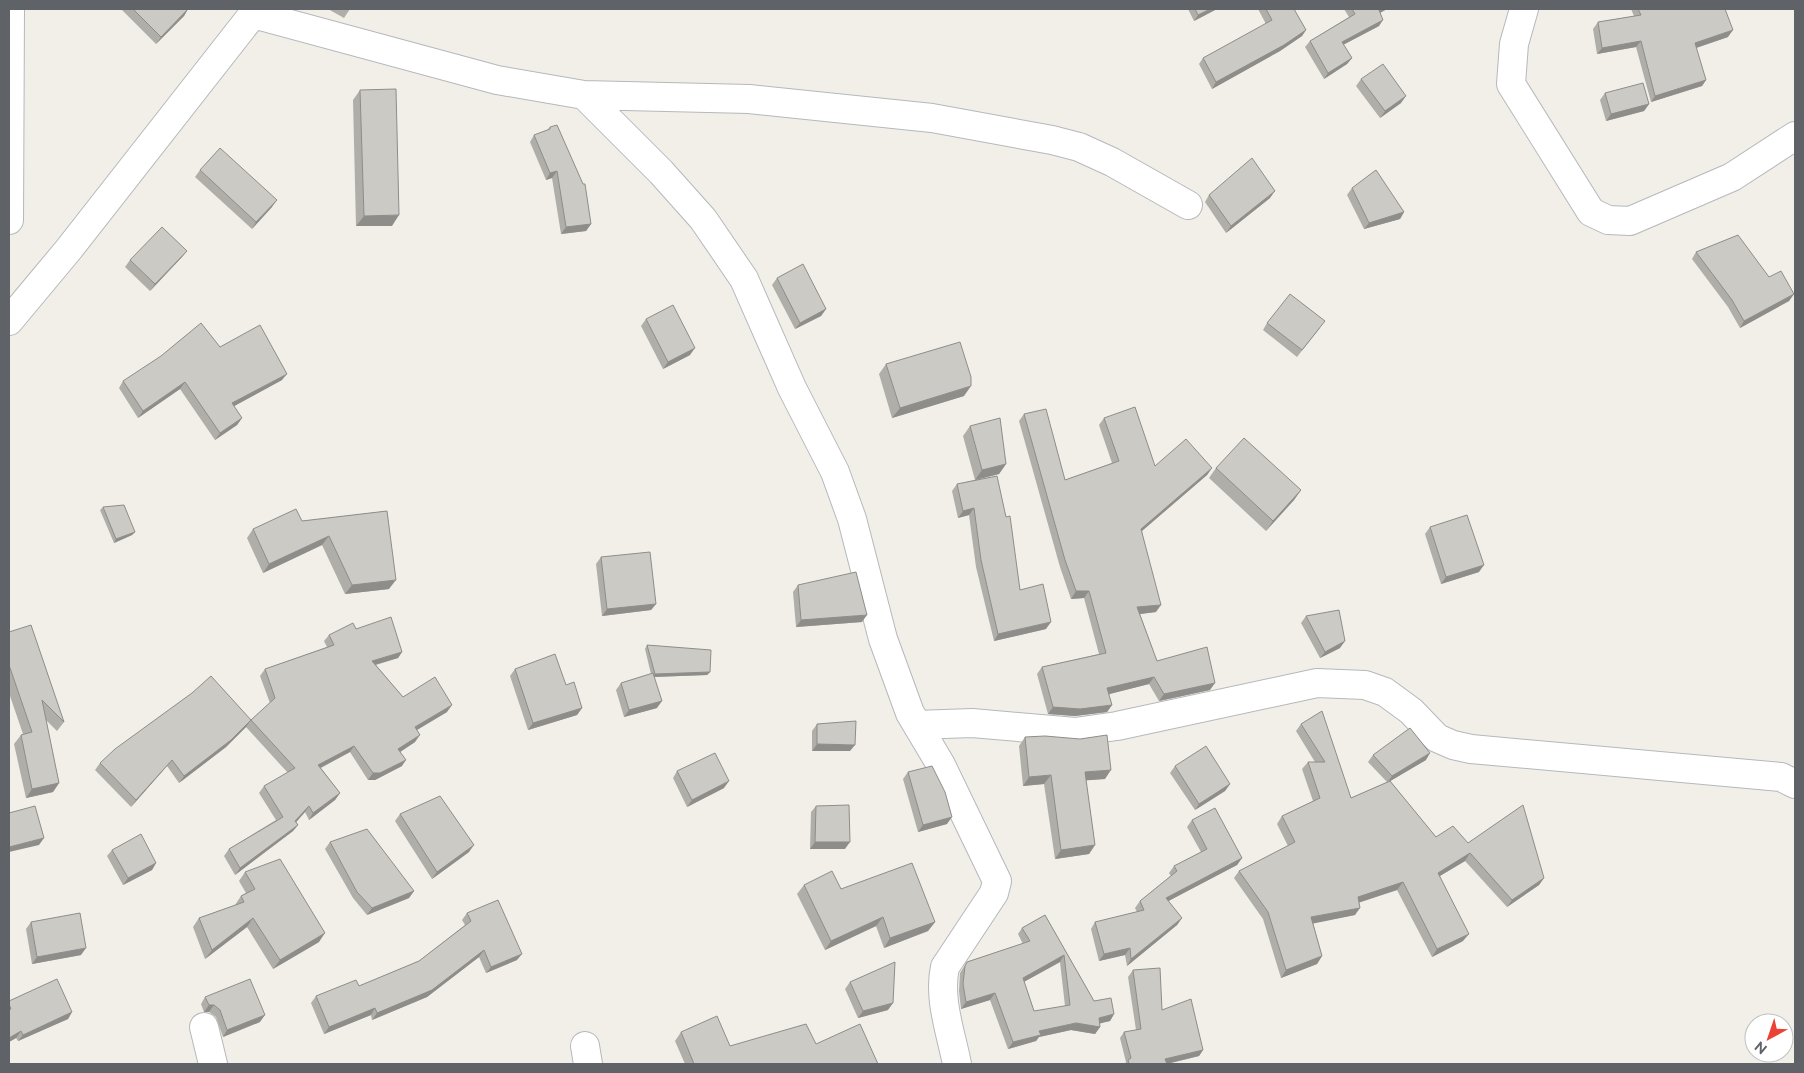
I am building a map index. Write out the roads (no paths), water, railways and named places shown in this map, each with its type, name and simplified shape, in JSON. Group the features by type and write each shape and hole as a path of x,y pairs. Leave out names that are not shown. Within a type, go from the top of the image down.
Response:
{"street":[{"path":"9,220 10,9"},
{"path":"1524,9 1514,44 1511,84 1591,212 1608,220 1630,221 1732,177 1795,136"},
{"path":"9,321 70,249 255,11 497,80 584,95 749,99 932,118 1052,140 1079,147 1112,162 1188,205"},
{"path":"584,95 661,172 703,219 744,279 792,388 835,472 852,519 883,639 910,713 941,765 997,881 994,894 945,967 943,998 957,1064"},
{"path":"917,725 972,722 1075,732 1117,726 1316,683 1365,686 1385,692 1411,711 1437,738 1453,746 1781,777 1795,784"},
{"path":"204,1027 213,1064"}]}
